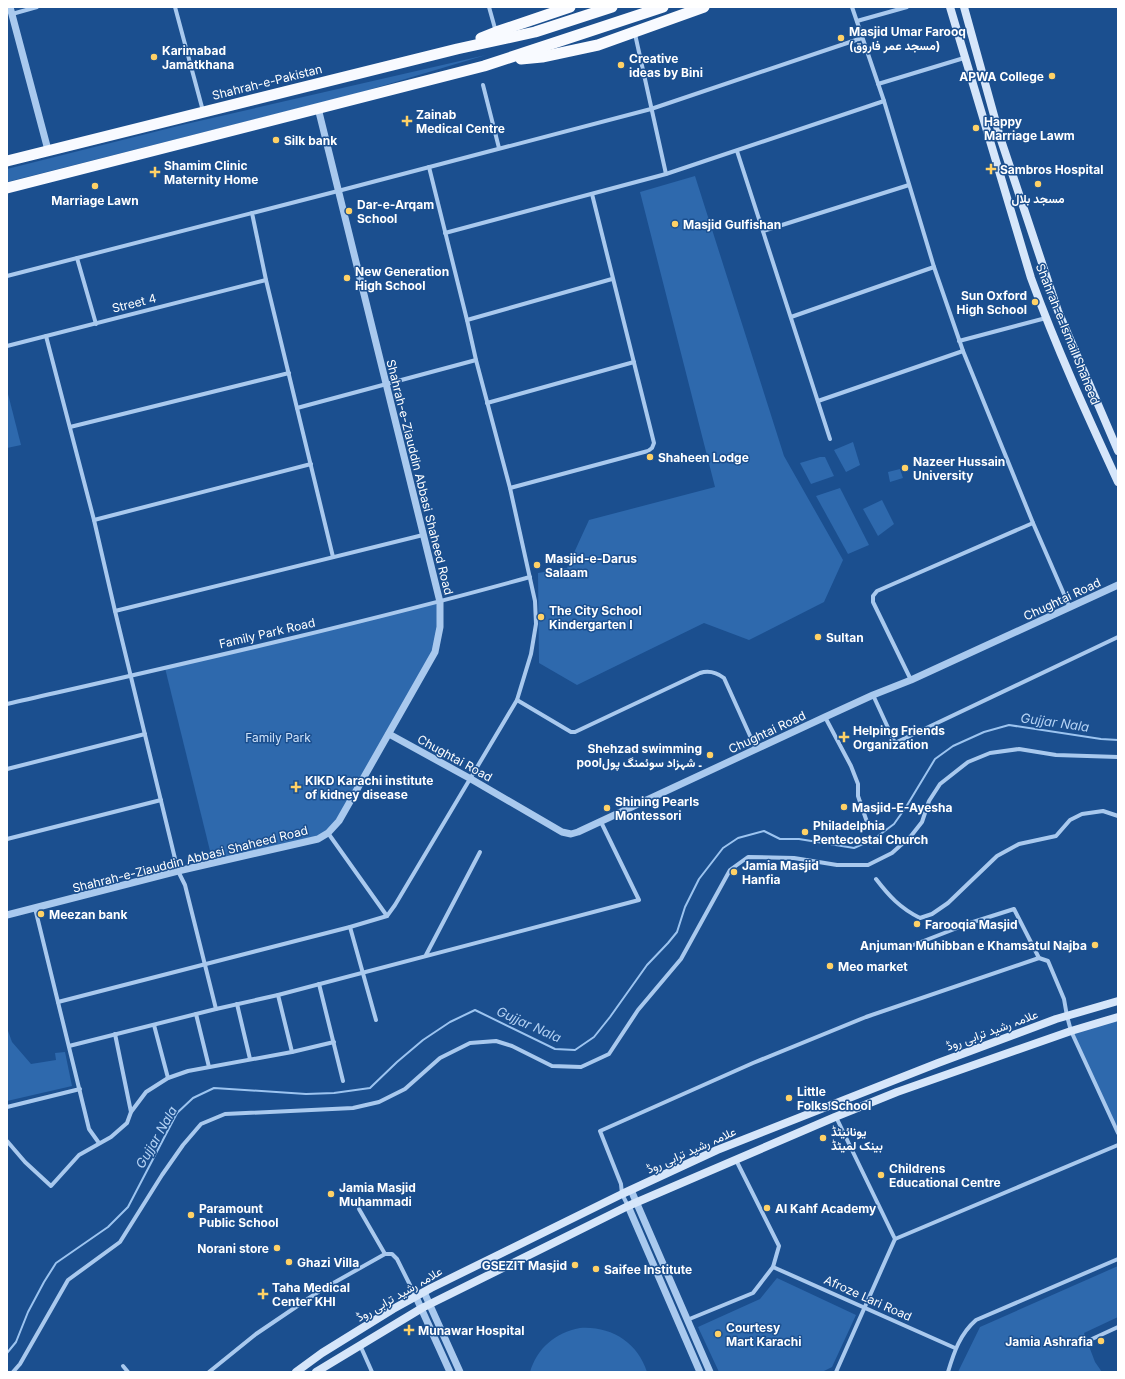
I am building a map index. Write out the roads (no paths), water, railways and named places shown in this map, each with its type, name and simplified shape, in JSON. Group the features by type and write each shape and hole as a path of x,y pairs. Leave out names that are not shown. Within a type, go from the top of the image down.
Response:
{"highway":[{"path":"457,49 496,32 570,7"},
{"name":"Shahrah-e-Pakistan","path":"7,161 457,49 534,32 612,7"},
{"path":"7,188 484,66 663,7"},
{"path":"500,61 542,57 598,45 704,7"}],"main road":[{"name":"Shahrah-e-Ismail Shaheed","path":"950,7 1031,278 1046,318 1095,433 1118,482"},
{"name":"Shahrah-e-Ismail Shaheed","path":"964,7 1000,137 1058,311 1118,451"},
{"name":"علامہ رشید ترابی روڈ","path":"296,1372 322,1353 424,1292 622,1194 717,1150 938,1063 1066,1016 1118,1001"},
{"name":"علامہ رشید ترابی روڈ","path":"316,1372 430,1303 636,1202 897,1092 1071,1031 1118,1017"}],"street":[{"path":"37,7 11,10 48,150"},
{"path":"175,7 203,112"},
{"path":"489,7 496,32"},
{"path":"852,7 884,101 934,267 959,341 1033,523 1070,608"},
{"path":"857,21 907,7"},
{"path":"635,33 666,174"},
{"path":"7,276 651,109 862,38"},
{"path":"878,84 964,58"},
{"path":"483,85 499,148"},
{"path":"445,233 666,174 884,101"},
{"name":"Shahrah-e-Ziauddin Abbasi Shaheed Road","path":"7,915 178,871 318,839 328,833 339,821 435,652 440,627 440,602 318,108"},
{"path":"737,151 830,439"},
{"path":"58,1002 350,927 387,916 471,779 517,700 531,654 536,624 535,601 510,488 476,360 429,167"},
{"path":"763,231 909,185"},
{"path":"510,488 648,451 652,448 654,443 592,194"},
{"path":"252,213 266,280 334,557"},
{"path":"77,258 96,324"},
{"path":"791,317 934,267"},
{"path":"467,320 612,279"},
{"name":"Street 4","path":"7,346 266,280"},
{"path":"959,341 1046,318"},
{"path":"46,336 94,520 178,871 185,885 216,1009"},
{"path":"818,401 963,351"},
{"path":"297,408 476,360"},
{"path":"487,403 634,362"},
{"path":"70,428 289,373"},
{"path":"94,520 311,464"},
{"path":"911,680 873,602 877,591 1033,523"},
{"path":"115,611 423,535"},
{"name":"Family Park Road","path":"7,704 440,602 530,577"},
{"name":"Chughtai Road","path":"389,734 471,779 562,832 571,834 601,822 825,717 873,695 911,680 1118,585"},
{"path":"873,695 895,743 1118,638"},
{"path":"517,700 571,732 575,732 700,673 708,671 718,674 724,678 756,749"},
{"path":"825,717 851,766 858,784 858,796 867,822"},
{"path":"7,769 145,734"},
{"path":"13,1372 20,1364 68,1280 120,1242 162,1175 183,1145 201,1124 225,1114 353,1108 379,1102 405,1089 440,1058 470,1043 496,1041 512,1046 552,1066 581,1067 609,1054 638,1010 681,959 730,870 748,857 794,858 837,865 868,865 892,853 911,836 922,822 929,801 940,784 968,762 990,753 1019,749 1056,755 1118,757"},
{"path":"7,839 161,800"},
{"path":"876,879 896,903 906,911 920,918 932,914 948,903 996,856 1018,844 1056,836 1070,820 1082,814 1103,811 1118,816"},
{"path":"69,1046 319,984 638,900 601,822"},
{"path":"328,833 387,916"},
{"path":"426,955 480,852"},
{"path":"35,908 89,1129 99,1142"},
{"path":"903,949 970,923 1014,909 1039,958"},
{"path":"350,927 376,1020"},
{"path":"700,1372 622,1194 621,1184 600,1131 753,1063 866,1017 1039,958 1048,961 1064,999 1066,1016 1071,1031 1118,1133"},
{"path":"319,984 343,1081"},
{"path":"278,994 292,1052"},
{"path":"237,1004 250,1059"},
{"path":"196,1014 209,1067"},
{"path":"154,1025 168,1078"},
{"path":"115,1034 131,1112"},
{"path":"7,1141 25,1162 51,1186 80,1155 111,1136 127,1123 131,1112 146,1092 168,1078 188,1071 292,1052 334,1042"},
{"path":"7,1107 80,1089"},
{"path":"835,1117 896,1239"},
{"path":"836,1372 896,1239 1118,1145"},
{"path":"687,1320 753,1293 773,1267 779,1246 735,1159"},
{"path":"631,1190 710,1372"},
{"path":"359,1209 385,1254"},
{"path":"209,1372 256,1334 321,1290 385,1254 392,1254 398,1259 422,1308 450,1372"},
{"path":"948,1372 955,1348 970,1325 976,1320 1118,1259"},
{"name":"Afroze Lari Road","path":"773,1267 955,1348"},
{"path":"424,1292 460,1372"},
{"path":"1092,1339 1118,1327"},
{"path":"360,1345 372,1372"},
{"path":"123,1366 128,1372"}],"waterway":[{"name":"Gujjar Nala","path":"7,1353 16,1342 28,1312 56,1263 108,1227 128,1207 177,1113 193,1098 214,1088 306,1094 334,1093 370,1088 423,1040 450,1022 475,1010 555,1049 575,1050 594,1037 647,965 677,932 685,907 699,879 723,848 738,838 764,831 780,839 799,839 854,848 874,839 894,824 935,759 953,746 984,732 1009,725 1101,739 1118,740"}],"place":[{"name":"Masjid Umar Farooq (مسجد عمر فاروق)","path":"841,38"},
{"name":"Karimabad Jamatkhana","path":"154,57"},
{"name":"Creative ideas by Bini","path":"621,65"},
{"name":"APWA College","path":"1052,76"},
{"name":"Zainab Medical Centre","path":"407,121"},
{"name":"Happy Marriage Lawm","path":"976,128"},
{"name":"Silk bank","path":"276,140"},
{"name":"Sambros Hospital","path":"991,169"},
{"name":"Shamim Clinic Maternity Home","path":"155,172"},
{"name":"مسجد بلال","path":"1038,184"},
{"name":"Marriage Lawn","path":"95,186"},
{"name":"Dar-e-Arqam School","path":"349,211"},
{"name":"Masjid Gulfishan","path":"675,224"},
{"name":"New Generation High School","path":"347,278"},
{"name":"Sun Oxford High School","path":"1035,302"},
{"name":"Shaheen Lodge","path":"650,457"},
{"name":"Nazeer Hussain University","path":"905,468"},
{"name":"Masjid-e-Darus Salaam","path":"537,565"},
{"name":"The City School Kindergarten I","path":"541,617"},
{"name":"Sultan","path":"818,637"},
{"name":"Helping Friends Organization","path":"844,737"},
{"name":"Shehzad swimming pool۔ شہزاد سوئمنگ پول","path":"710,755"},
{"name":"KIKD Karachi institute of kidney disease","path":"296,787"},
{"name":"Masjid-E-Ayesha","path":"844,807"},
{"name":"Shining Pearls Montessori","path":"607,808"},
{"name":"Philadelphia Pentecostal Church","path":"805,832"},
{"name":"Jamia Masjid Hanfia","path":"734,872"},
{"name":"Meezan bank","path":"41,914"},
{"name":"Farooqia Masjid","path":"917,924"},
{"name":"Anjuman Muhibban e Khamsatul Najba","path":"1095,945"},
{"name":"Meo market","path":"830,966"},
{"name":"Little Folks School","path":"789,1098"},
{"name":"یونائیٹڈ بینک لمیٹڈ","path":"823,1138"},
{"name":"Childrens Educational Centre","path":"881,1175"},
{"name":"Jamia Masjid Muhammadi","path":"331,1194"},
{"name":"Al Kahf Academy","path":"767,1208"},
{"name":"Paramount Public School","path":"191,1215"},
{"name":"Norani store","path":"277,1248"},
{"name":"Ghazi Villa","path":"289,1262"},
{"name":"GSEZIT Masjid","path":"575,1265"},
{"name":"Saifee Institute","path":"596,1269"},
{"name":"Taha Medical Center KHI","path":"263,1294"},
{"name":"Munawar Hospital","path":"409,1330"},
{"name":"Courtesy Mart Karachi","path":"718,1334"},
{"name":"Jamia Ashrafia","path":"1101,1341"}],"park label":[{"name":"Family Park","path":"278,737"}]}
